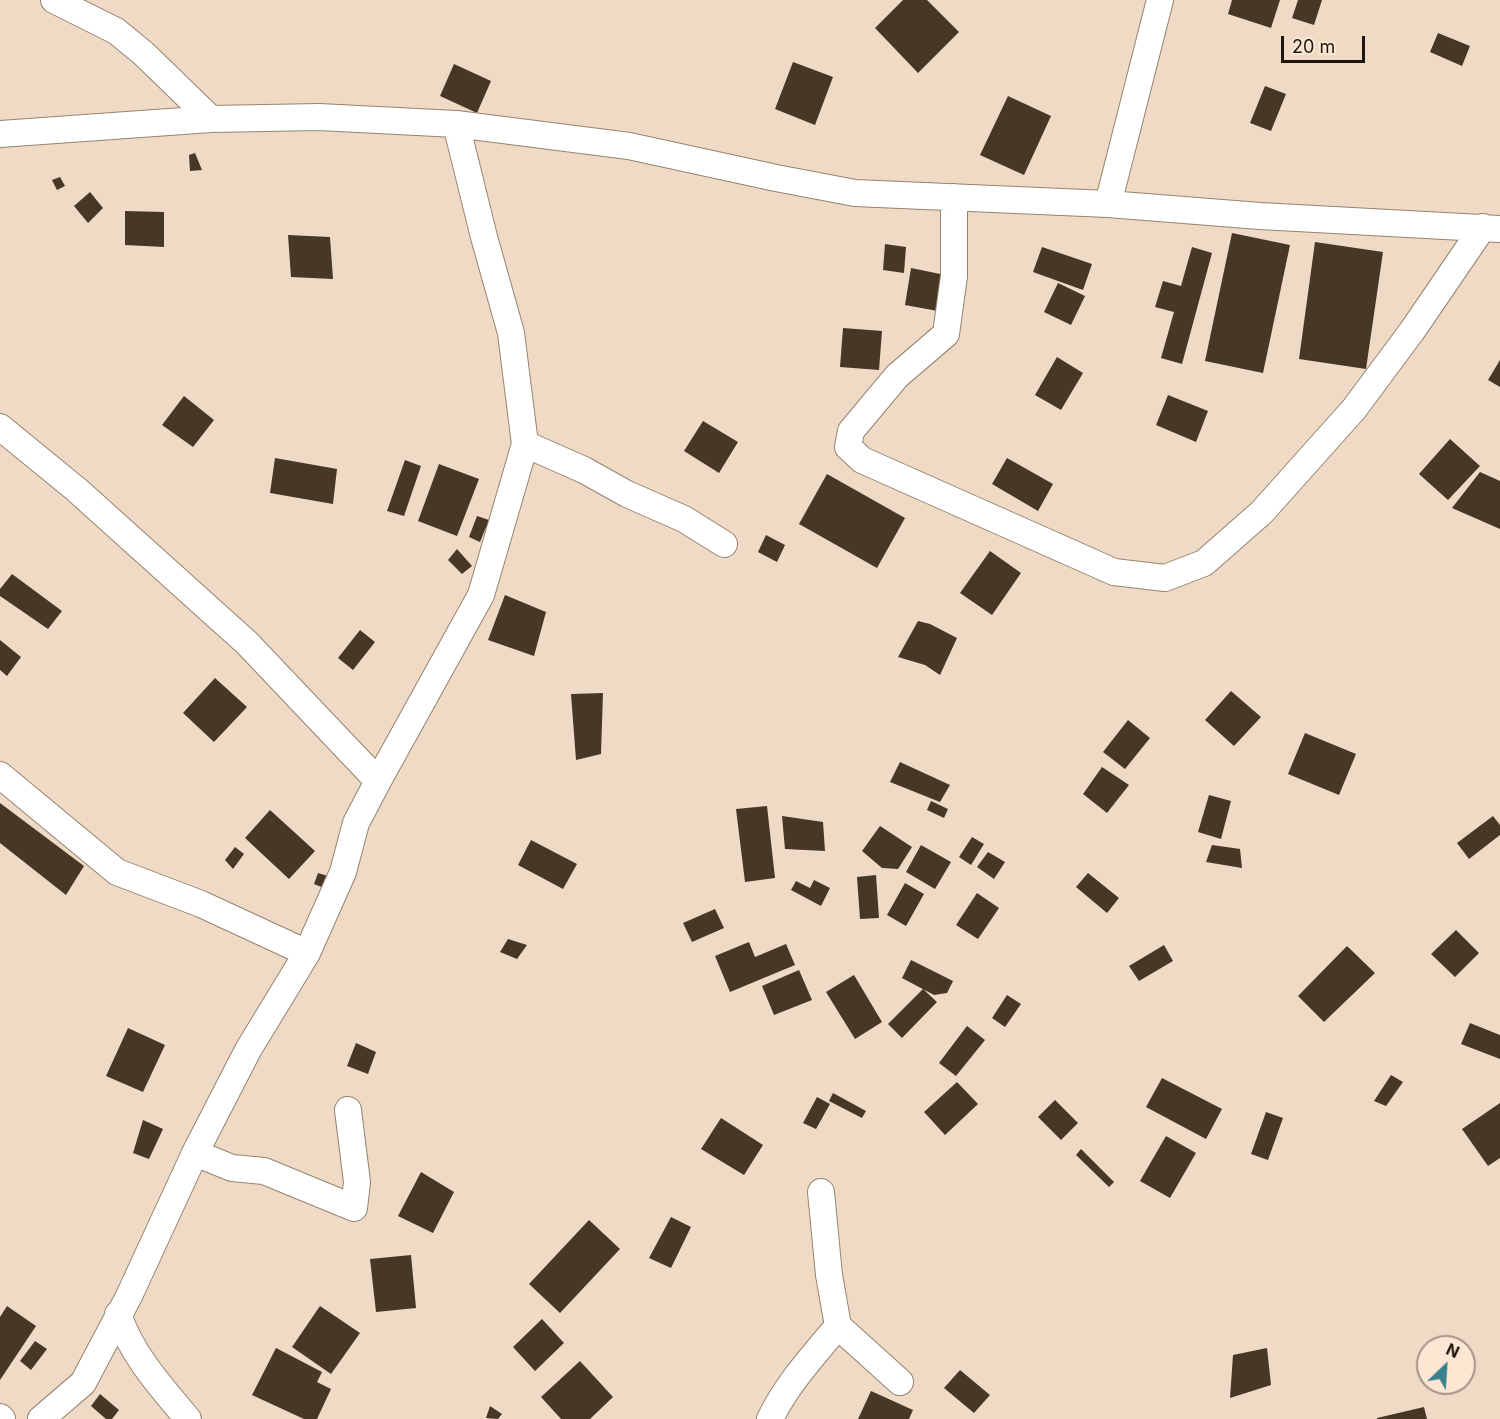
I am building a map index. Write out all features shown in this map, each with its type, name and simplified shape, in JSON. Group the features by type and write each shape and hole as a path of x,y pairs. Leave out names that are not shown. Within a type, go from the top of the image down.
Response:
{"street":[{"path":"54,0 116,31 211,119"},
{"path":"1108,204 1160,0"},
{"path":"0,134 211,119 319,117 456,124 629,146 855,193 1108,204 1260,216 1492,228"},
{"path":"41,1419 83,1383 129,1296 195,1153 248,1050 307,953 343,873 356,822 481,595 525,444 510,333 483,237 456,124"},
{"path":"954,197 954,276 946,334 897,376 851,431 848,447 862,460 1114,573 1165,578 1204,563 1262,512 1354,409 1492,228"},
{"path":"0,427 76,490 247,643 378,781"},
{"path":"525,444 684,519 724,544"},
{"path":"0,775 117,872 201,904 307,953"},
{"path":"195,1153 232,1168 264,1171 354,1209 357,1182 348,1110"},
{"path":"820,1192 838,1326 900,1382"},
{"path":"118,1314 124,1332 140,1358 188,1419"},
{"path":"770,1419 778,1402 805,1365 838,1326"}],"building":[{"path":"903,0 927,0 959,32 918,73 875,28"},
{"path":"1232,0 1280,0 1271,28 1228,14"},
{"path":"1298,0 1322,0 1314,25 1292,18"},
{"path":"1438,33 1470,46 1462,66 1430,52"},
{"path":"793,62 833,77 815,125 775,109"},
{"path":"454,64 491,81 477,113 440,96"},
{"path":"1265,86 1286,94 1271,131 1250,123"},
{"path":"1008,96 1051,116 1024,175 980,155"},
{"path":"195,153 202,170 190,171 189,155"},
{"path":"60,177 65,186 57,190 52,180"},
{"path":"90,192 103,208 88,223 74,206"},
{"path":"125,211 164,212 164,247 125,245"},
{"path":"1232,233 1290,245 1263,373 1205,361"},
{"path":"288,235 330,237 333,279 291,277"},
{"path":"1315,242 1383,252 1366,369 1299,359"},
{"path":"885,244 906,247 904,273 883,270"},
{"path":"1042,247 1092,264 1083,290 1033,272"},
{"path":"1192,247 1212,253 1182,364 1161,358 1174,312 1155,307 1163,281 1181,286"},
{"path":"911,268 950,276 943,312 905,305"},
{"path":"1058,283 1085,296 1071,325 1044,312"},
{"path":"843,328 882,331 879,370 840,367"},
{"path":"1057,357 1083,373 1061,410 1035,395"},
{"path":"1500,360 1500,387 1488,380"},
{"path":"1168,395 1208,411 1196,442 1156,425"},
{"path":"184,396 214,420 193,447 162,425"},
{"path":"703,421 738,442 719,473 684,451"},
{"path":"1450,439 1480,466 1448,500 1419,474"},
{"path":"275,458 337,469 333,504 270,493"},
{"path":"1007,458 1053,484 1038,511 992,484"},
{"path":"405,460 421,466 404,516 387,511"},
{"path":"439,464 479,479 457,536 418,521"},
{"path":"1480,472 1500,481 1500,529 1452,508"},
{"path":"827,474 905,518 877,568 799,524"},
{"path":"477,516 489,520 480,542 469,537"},
{"path":"766,535 785,545 777,562 758,552"},
{"path":"457,549 472,566 462,574 448,560"},
{"path":"990,551 1021,573 992,615 960,593"},
{"path":"12,574 62,611 48,629 0,596 0,589"},
{"path":"505,595 546,612 534,656 488,640"},
{"path":"918,621 930,624 957,638 940,675 925,665 898,657"},
{"path":"360,630 375,642 353,670 338,658"},
{"path":"0,640 21,657 7,676 0,670"},
{"path":"215,678 247,707 214,742 183,713"},
{"path":"1231,691 1261,717 1234,746 1205,720"},
{"path":"603,693 601,754 576,760 571,694"},
{"path":"1128,720 1150,738 1125,769 1103,752"},
{"path":"1305,733 1356,754 1339,795 1288,774"},
{"path":"900,762 950,785 940,802 890,782"},
{"path":"1102,767 1129,785 1107,813 1083,794"},
{"path":"1209,795 1231,801 1221,839 1198,832"},
{"path":"931,801 948,809 944,818 927,810"},
{"path":"0,803 84,866 66,895 0,843"},
{"path":"767,806 775,878 745,882 736,809"},
{"path":"270,810 315,851 289,879 245,838"},
{"path":"782,816 823,822 825,851 785,849"},
{"path":"1493,816 1500,825 1500,835 1469,859 1457,843"},
{"path":"880,826 912,847 898,869 882,868 862,851"},
{"path":"972,837 984,844 971,865 959,857"},
{"path":"531,840 577,864 563,889 518,865"},
{"path":"921,845 951,862 935,889 906,872"},
{"path":"1212,845 1240,849 1242,868 1206,862"},
{"path":"235,847 244,854 233,869 225,860"},
{"path":"988,852 1005,862 994,879 977,867"},
{"path":"318,873 328,876 324,888 314,884"},
{"path":"1088,873 1119,898 1107,913 1076,887"},
{"path":"876,875 879,918 860,919 857,877"},
{"path":"814,880 830,888 821,906 791,890 796,881 810,888"},
{"path":"905,883 924,894 906,926 887,915"},
{"path":"977,893 999,908 978,939 956,925"},
{"path":"715,909 724,928 692,942 683,923"},
{"path":"1456,930 1479,953 1455,977 1431,954"},
{"path":"508,939 527,945 517,959 500,952"},
{"path":"749,942 755,957 786,944 795,965 730,992 715,956"},
{"path":"1164,945 1173,961 1139,981 1129,966"},
{"path":"1347,946 1375,973 1324,1022 1298,996"},
{"path":"911,960 953,981 947,993 934,995 902,978"},
{"path":"799,970 812,1000 774,1015 762,986"},
{"path":"854,975 882,1022 855,1039 826,992"},
{"path":"923,989 937,1002 902,1038 888,1024"},
{"path":"1007,995 1021,1004 1005,1027 992,1018"},
{"path":"1470,1023 1500,1035 1500,1059 1461,1044"},
{"path":"967,1026 985,1040 956,1076 939,1063"},
{"path":"128,1028 165,1045 143,1092 106,1076"},
{"path":"356,1043 376,1052 368,1074 347,1066"},
{"path":"1391,1075 1403,1082 1386,1106 1374,1101"},
{"path":"1162,1078 1222,1109 1206,1139 1146,1107"},
{"path":"957,1082 978,1104 945,1135 924,1112"},
{"path":"833,1093 866,1111 862,1118 829,1101"},
{"path":"817,1097 830,1104 816,1129 803,1123"},
{"path":"1055,1100 1078,1123 1061,1140 1038,1117"},
{"path":"1500,1103 1500,1158 1488,1166 1462,1129"},
{"path":"1266,1112 1283,1118 1268,1160 1251,1154"},
{"path":"721,1118 763,1145 744,1175 701,1149"},
{"path":"143,1120 163,1129 149,1159 133,1153"},
{"path":"1166,1136 1196,1153 1170,1198 1140,1181"},
{"path":"1081,1149 1114,1182 1109,1187 1076,1155"},
{"path":"421,1172 454,1192 433,1233 398,1216"},
{"path":"671,1217 691,1227 671,1268 649,1258"},
{"path":"589,1220 620,1249 560,1313 529,1284"},
{"path":"411,1255 416,1308 376,1312 370,1259"},
{"path":"7,1306 36,1326 0,1380 0,1317"},
{"path":"320,1306 360,1333 331,1374 292,1347"},
{"path":"542,1319 564,1343 535,1371 513,1347"},
{"path":"35,1341 47,1349 31,1370 20,1361"},
{"path":"276,1348 322,1372 317,1382 331,1389 317,1419 304,1419 252,1395"},
{"path":"1267,1348 1271,1385 1230,1398 1233,1355"},
{"path":"580,1361 613,1397 590,1419 561,1419 541,1397"},
{"path":"960,1370 990,1395 974,1413 944,1388"},
{"path":"871,1391 913,1410 909,1419 858,1419"},
{"path":"100,1394 119,1410 112,1419 106,1419 91,1406"},
{"path":"490,1406 502,1414 498,1419 486,1418"},
{"path":"1424,1407 1427,1419 1377,1419 1377,1418"}]}
